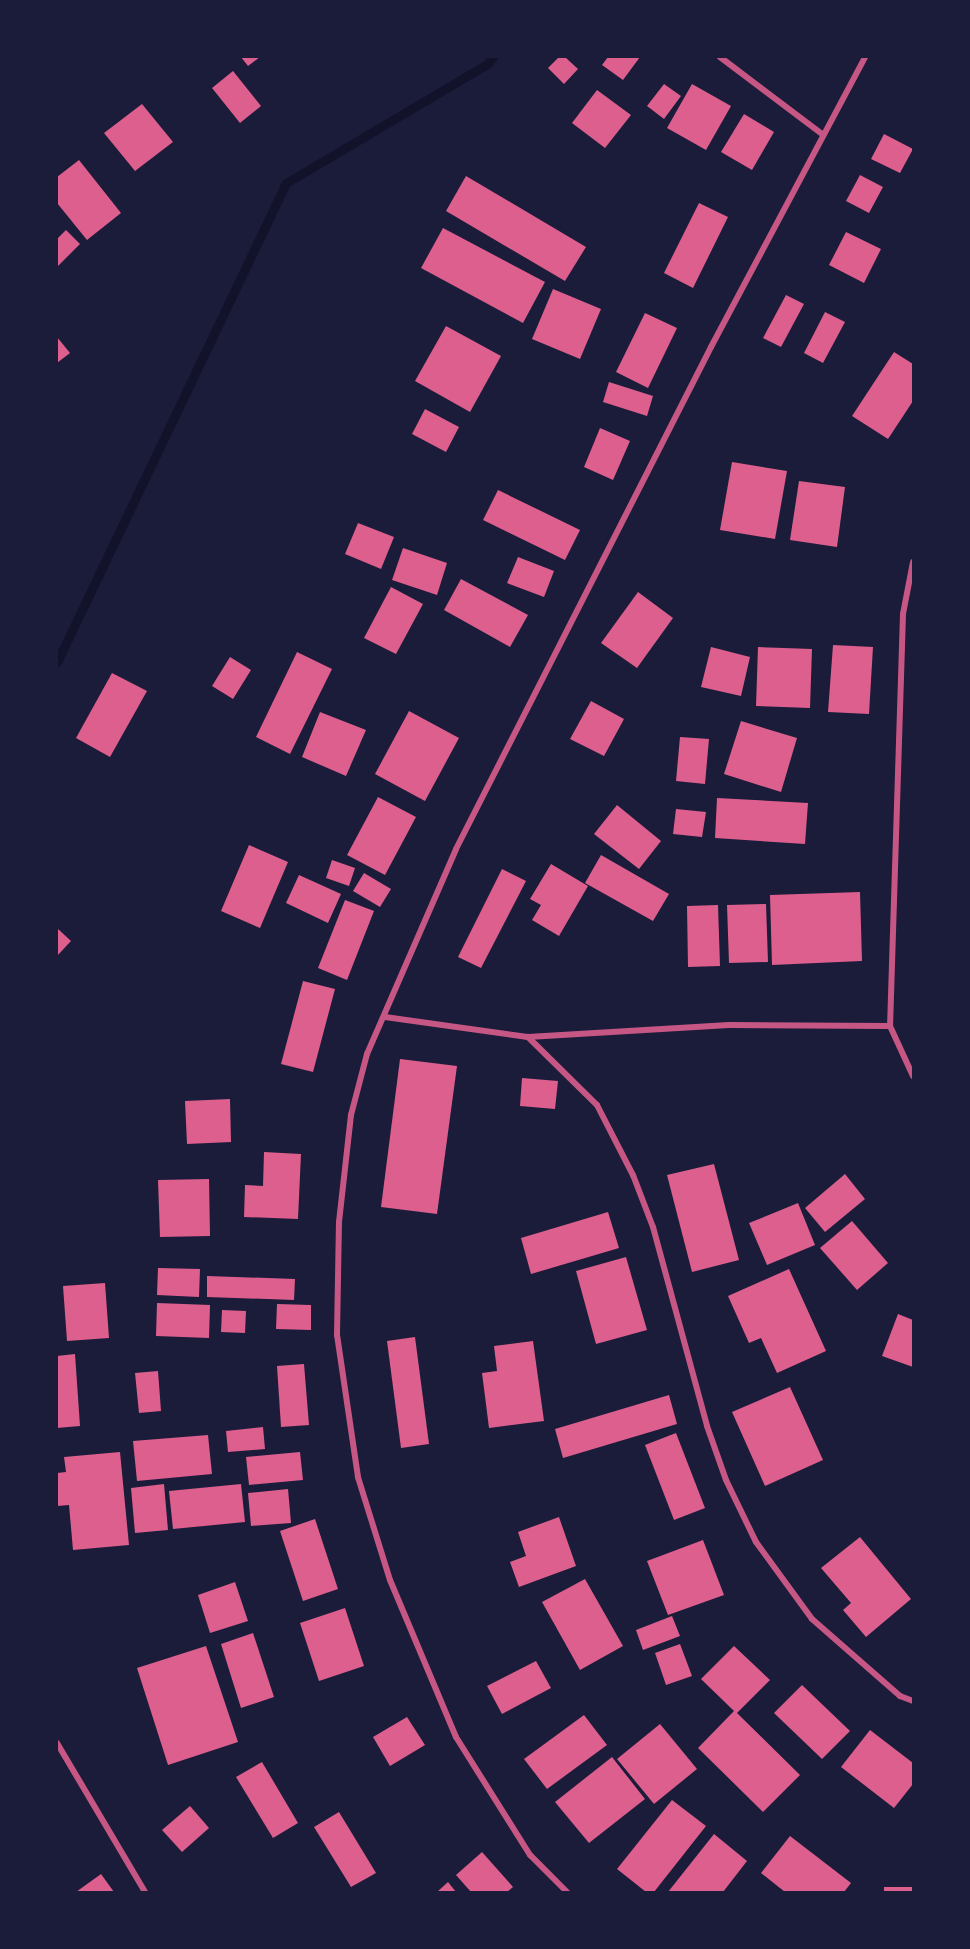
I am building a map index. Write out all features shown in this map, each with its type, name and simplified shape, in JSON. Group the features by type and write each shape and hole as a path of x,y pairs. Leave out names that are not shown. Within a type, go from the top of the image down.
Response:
{"street":[{"path":"720,57 822,134"},
{"path":"567,1892 530,1855 456,1737 390,1580 358,1477 337,1335 339,1222 351,1115 367,1054 456,849 822,134 865,57"},
{"path":"913,562 903,614 890,1026 913,1076"},
{"path":"385,1017 528,1037 729,1025 890,1026"},
{"path":"528,1037 597,1105 633,1175 653,1227 707,1426 726,1480 756,1542 812,1619 900,1696 913,1701"},
{"path":"57,1743 145,1892"}],"building":[{"path":"241,57 260,57 248,66"},
{"path":"559,57 565,57 578,69 564,84 548,68"},
{"path":"608,57 640,57 623,80 602,65"},
{"path":"233,71 261,106 240,123 212,88"},
{"path":"664,84 681,96 664,119 647,106"},
{"path":"692,84 731,106 706,150 667,128"},
{"path":"597,90 631,115 605,148 572,123"},
{"path":"142,104 173,142 135,171 104,133"},
{"path":"744,114 774,132 752,170 721,152"},
{"path":"884,134 913,149 900,173 871,159"},
{"path":"79,160 121,213 87,240 57,203 57,177"},
{"path":"860,175 883,187 869,213 846,201"},
{"path":"466,176 586,247 565,281 446,211"},
{"path":"699,203 728,217 693,288 664,273"},
{"path":"443,228 545,282 523,323 421,268"},
{"path":"66,230 80,244 57,267 57,239"},
{"path":"846,232 881,249 864,283 829,265"},
{"path":"553,289 601,309 580,359 532,339"},
{"path":"786,295 804,304 781,347 763,338"},
{"path":"825,312 845,322 823,363 804,353"},
{"path":"645,313 677,328 648,388 616,372"},
{"path":"446,326 501,356 470,412 415,381"},
{"path":"57,337 70,353 57,363"},
{"path":"894,352 913,364 913,401 888,439 852,416"},
{"path":"609,382 653,396 647,416 603,402"},
{"path":"425,409 459,427 446,452 412,434"},
{"path":"600,428 630,441 613,480 584,467"},
{"path":"732,462 787,471 775,539 720,530"},
{"path":"799,481 845,487 837,547 790,540"},
{"path":"498,490 580,530 565,560 483,520"},
{"path":"358,523 394,537 381,569 345,554"},
{"path":"403,548 447,563 437,595 392,580"},
{"path":"518,557 554,571 544,597 507,583"},
{"path":"461,579 528,615 510,647 444,610"},
{"path":"391,587 423,604 396,654 364,638"},
{"path":"638,592 673,618 637,668 601,643"},
{"path":"833,645 873,647 869,714 828,712"},
{"path":"711,647 750,657 741,696 701,687"},
{"path":"758,647 812,649 810,708 756,706"},
{"path":"297,652 332,669 290,754 256,737"},
{"path":"230,657 251,670 233,699 212,686"},
{"path":"112,673 147,691 110,757 76,738"},
{"path":"591,701 624,719 604,756 570,739"},
{"path":"409,711 459,738 425,801 375,774"},
{"path":"320,712 366,730 346,776 302,757"},
{"path":"741,721 797,738 781,792 724,774"},
{"path":"680,737 709,739 705,784 676,781"},
{"path":"378,797 416,817 385,875 347,855"},
{"path":"717,798 808,803 805,844 715,838"},
{"path":"617,805 661,841 639,869 594,834"},
{"path":"676,809 706,812 702,837 673,834"},
{"path":"249,845 288,862 260,928 221,911"},
{"path":"601,855 669,894 653,921 585,883"},
{"path":"332,860 355,868 349,886 326,878"},
{"path":"551,864 588,886 559,936 532,920 541,905 530,899"},
{"path":"502,869 526,881 481,968 458,957"},
{"path":"364,873 391,889 380,907 353,891"},
{"path":"299,875 341,894 328,923 286,903"},
{"path":"860,892 862,961 772,965 770,895"},
{"path":"345,900 374,911 347,980 318,968"},
{"path":"766,904 768,962 729,963 727,905"},
{"path":"718,905 720,966 688,967 687,906"},
{"path":"57,928 71,941 57,956"},
{"path":"303,981 335,989 313,1072 281,1064"},
{"path":"400,1059 457,1066 437,1214 381,1207"},
{"path":"522,1078 558,1081 555,1109 520,1106"},
{"path":"230,1099 231,1142 187,1144 185,1101"},
{"path":"264,1152 301,1154 298,1219 244,1217 245,1185 263,1186"},
{"path":"714,1164 739,1260 692,1272 667,1175"},
{"path":"845,1174 865,1199 825,1232 805,1208"},
{"path":"209,1179 210,1236 160,1237 158,1180"},
{"path":"798,1203 815,1245 767,1265 749,1223"},
{"path":"608,1212 619,1248 531,1274 521,1238"},
{"path":"852,1221 888,1263 857,1290 820,1248"},
{"path":"626,1257 647,1330 596,1344 576,1271"},
{"path":"158,1268 200,1269 199,1297 157,1295"},
{"path":"789,1269 826,1351 777,1373 761,1338 749,1343 728,1296"},
{"path":"207,1276 295,1279 294,1300 207,1297"},
{"path":"105,1283 109,1338 67,1341 63,1286"},
{"path":"157,1303 210,1305 209,1338 156,1336"},
{"path":"277,1304 311,1305 311,1330 276,1329"},
{"path":"222,1310 246,1311 245,1333 221,1332"},
{"path":"898,1314 913,1320 913,1367 882,1356"},
{"path":"415,1337 429,1444 401,1448 387,1341"},
{"path":"533,1341 544,1421 489,1428 482,1373 497,1371 494,1346"},
{"path":"75,1354 80,1426 57,1428 57,1356"},
{"path":"304,1364 309,1425 281,1427 277,1366"},
{"path":"158,1371 161,1411 139,1413 135,1373"},
{"path":"790,1387 823,1460 765,1486 732,1412"},
{"path":"669,1395 677,1424 563,1458 555,1429"},
{"path":"263,1427 265,1449 228,1452 226,1431"},
{"path":"676,1433 705,1508 674,1520 645,1445"},
{"path":"208,1435 212,1474 137,1481 133,1441"},
{"path":"120,1452 129,1545 73,1550 69,1505 57,1506 57,1473 66,1472 64,1457"},
{"path":"300,1452 303,1480 249,1485 246,1457"},
{"path":"164,1484 168,1530 135,1533 131,1488"},
{"path":"241,1484 245,1522 173,1529 169,1491"},
{"path":"288,1489 291,1523 251,1526 248,1493"},
{"path":"559,1517 576,1566 519,1587 510,1562 526,1556 518,1532"},
{"path":"315,1519 338,1589 303,1601 280,1531"},
{"path":"860,1537 911,1599 866,1637 843,1610 851,1603 821,1568"},
{"path":"703,1540 724,1595 668,1615 647,1561"},
{"path":"585,1579 623,1646 580,1670 542,1602"},
{"path":"235,1582 248,1621 210,1633 198,1595"},
{"path":"345,1608 364,1666 319,1681 300,1623"},
{"path":"672,1616 680,1636 643,1650 636,1630"},
{"path":"253,1633 274,1697 241,1708 221,1644"},
{"path":"680,1644 692,1676 666,1685 655,1653"},
{"path":"206,1646 238,1742 168,1765 137,1668"},
{"path":"734,1646 770,1680 737,1713 800,1775 763,1812 698,1748 734,1711 701,1679"},
{"path":"536,1661 551,1688 502,1714 487,1686"},
{"path":"802,1685 850,1731 822,1759 774,1713"},
{"path":"584,1715 607,1745 547,1789 524,1759"},
{"path":"407,1717 425,1745 390,1766 373,1737"},
{"path":"660,1724 697,1769 654,1804 617,1759"},
{"path":"870,1730 913,1763 913,1784 894,1808 841,1767"},
{"path":"612,1757 645,1799 589,1843 555,1802"},
{"path":"262,1762 298,1823 273,1838 236,1777"},
{"path":"672,1800 706,1826 654,1892 646,1892 617,1869"},
{"path":"190,1806 209,1828 182,1852 162,1830"},
{"path":"339,1812 376,1873 351,1887 314,1827"},
{"path":"714,1834 747,1861 723,1892 668,1892"},
{"path":"790,1836 851,1883 844,1892 785,1892 761,1873"},
{"path":"482,1852 513,1887 507,1892 471,1892 456,1875"},
{"path":"101,1874 114,1892 76,1892"},
{"path":"448,1882 456,1892 437,1892"},
{"path":"884,1887 913,1887 913,1892 884,1892"}],"waterway":[{"path":"57,662 286,183 487,64 493,57"}]}
